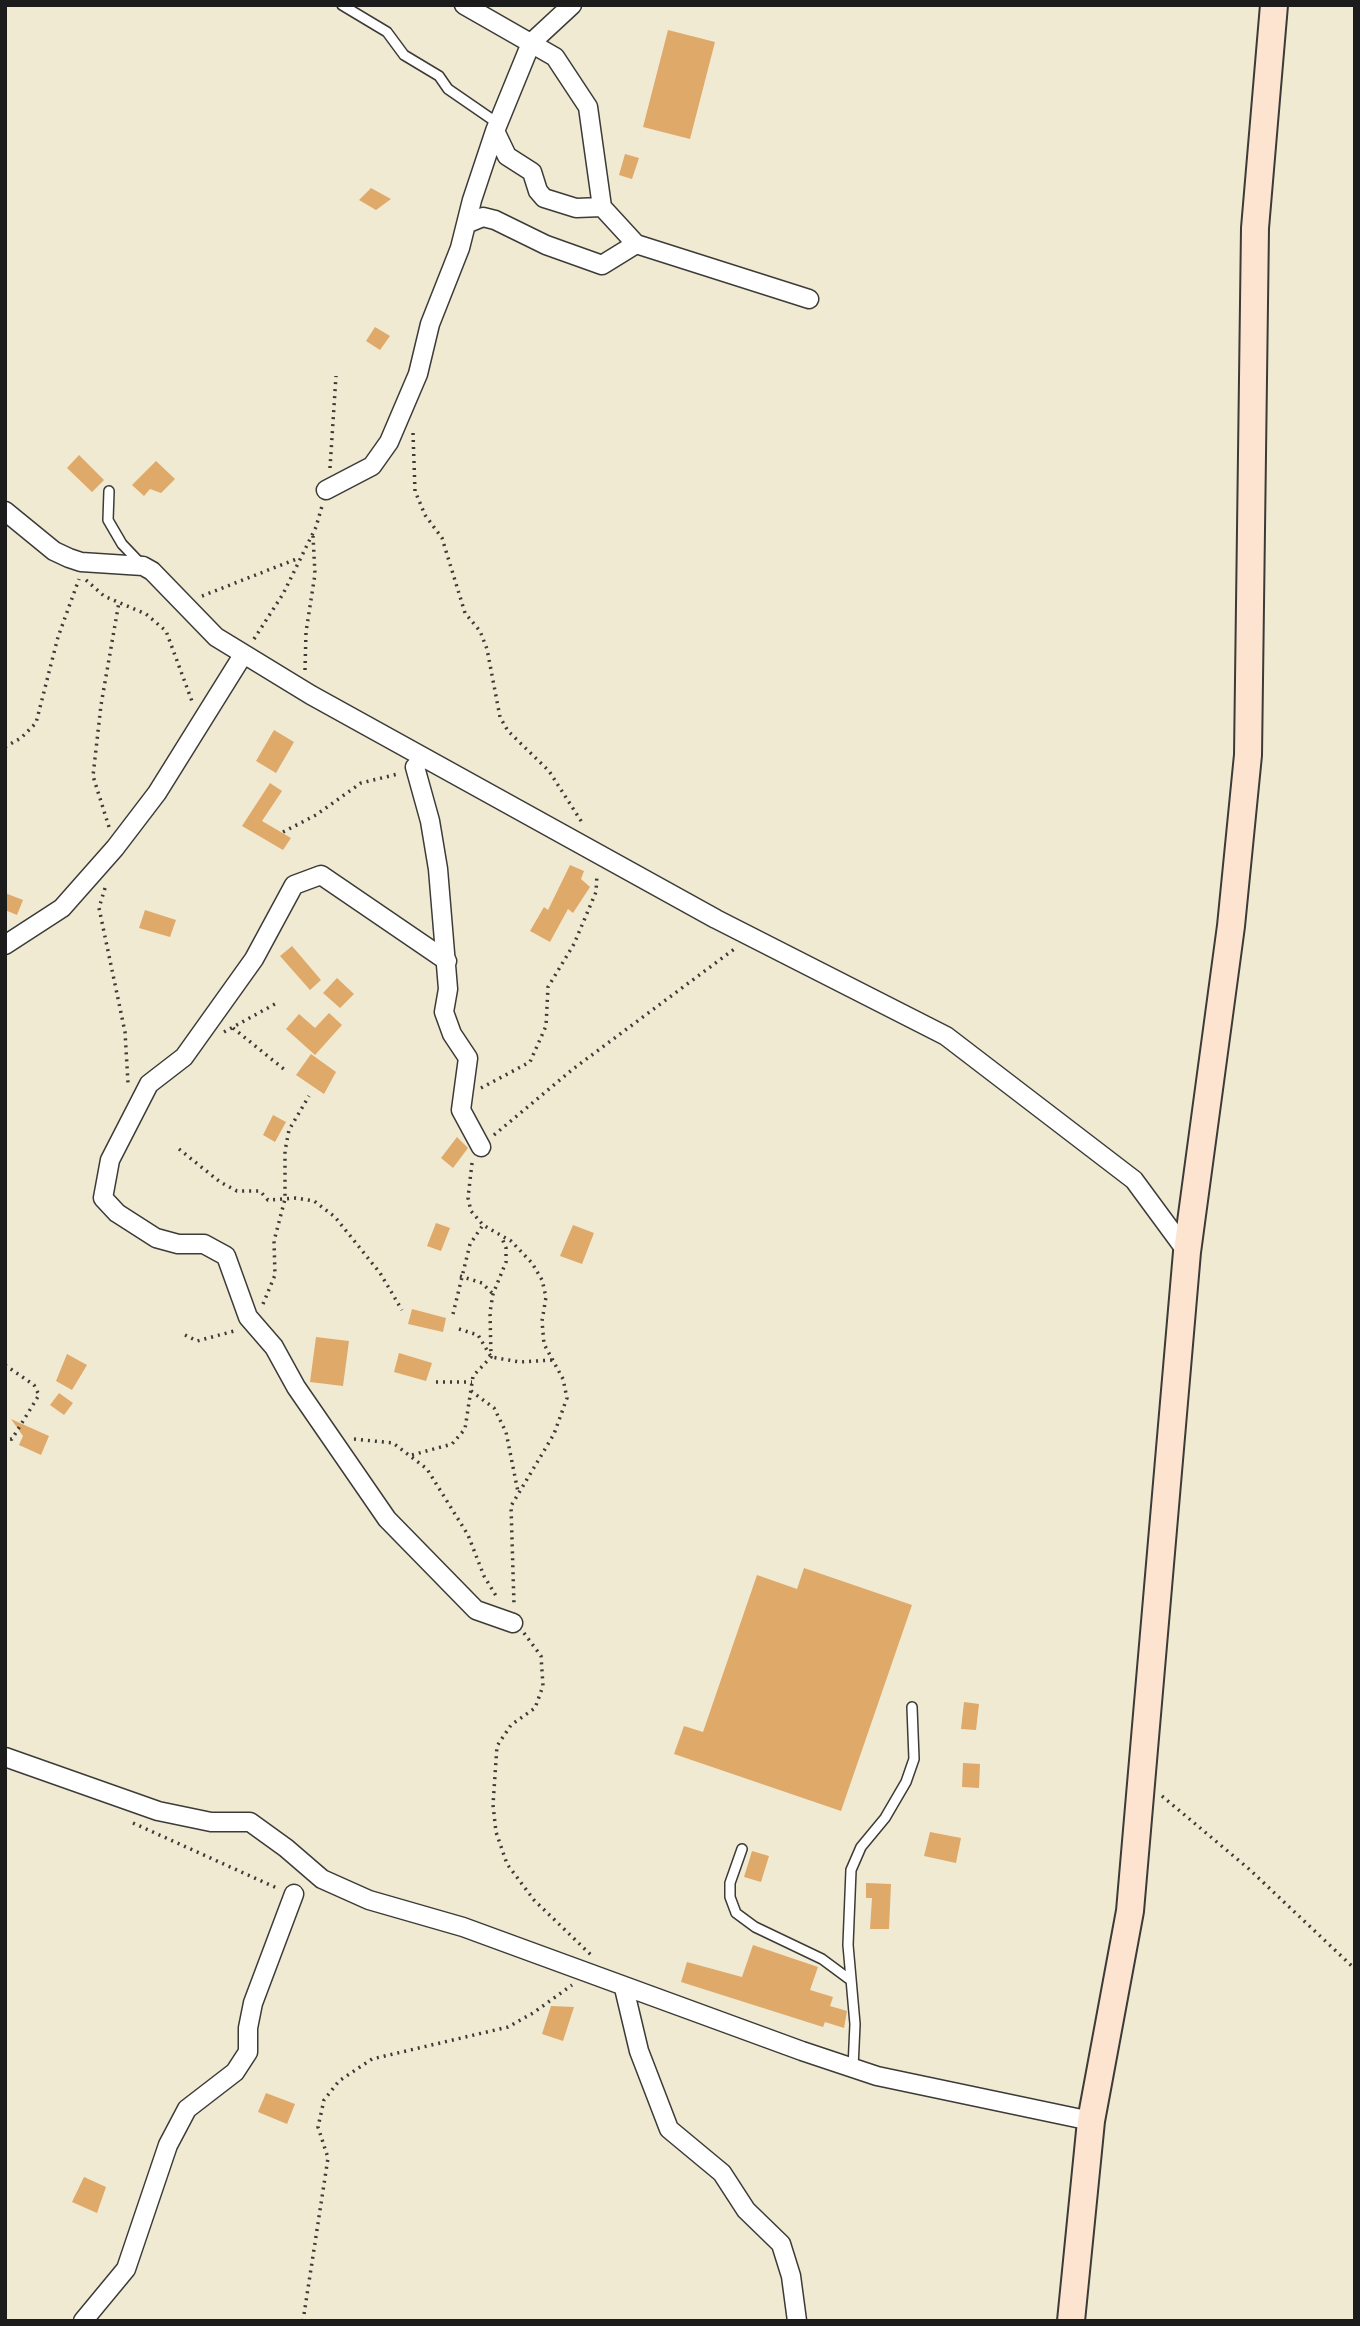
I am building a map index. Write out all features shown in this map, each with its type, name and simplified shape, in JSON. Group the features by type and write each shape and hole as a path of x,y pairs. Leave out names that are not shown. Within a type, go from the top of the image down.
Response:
{"street":[{"path":"464,5 555,57 588,107 602,207 636,244 809,299"},
{"path":"326,490 372,466 389,442 418,374 430,324 456,262 495,131 531,43 572,5"},
{"path":"1070,2321 1091,2122 1130,1911 1187,1252 1231,926 1248,755 1255,228 1274,5"},
{"path":"495,131 507,156 532,172 538,191 544,198 576,208 602,207"},
{"path":"466,224 483,217 495,220 546,245 602,265 636,244"},
{"path":"5,511 54,551 69,558 81,562 143,566 164,580 195,619 216,638 342,713 751,937 946,1036 1135,1180 1187,1252"},
{"path":"5,944 62,908 80,890 157,793 243,654"},
{"path":"415,767 430,821 447,961 448,989 444,1012 452,1034 468,1058 461,1110 481,1147"},
{"path":"447,961 321,875 294,885 254,960 193,1045 184,1057 149,1084 110,1160 103,1198 117,1213 156,1238 178,1244 204,1244 226,1256 248,1317 274,1347 296,1387 387,1519 476,1610 513,1623"},
{"path":"5,1757 158,1811 211,1822 250,1822 286,1847 322,1880 369,1900 591,1966 624,1988 853,2068 970,2097 1091,2122"},
{"path":"83,2321 126,2269 168,2145 187,2109 235,2072 248,2052 248,2028 253,2003 294,1894"},
{"path":"624,1988 639,2051 669,2129 681,2142 722,2174 746,2210 780,2244 791,2276 797,2321"}],"lane":[{"path":"342,5 387,33 404,55 439,76 448,89 493,120 495,131"},
{"path":"109,491 106,509 108,520 122,544 143,566"},
{"path":"853,2068 855,2024 849,1979 851,1870 862,1847 885,1818 906,1782 914,1759 912,1707"},
{"path":"742,1849 730,1883 730,1897 736,1913 755,1927 822,1959 849,1979"}],"path":[{"path":"243,654 283,594 316,527 326,490 335,424 336,376"},
{"path":"413,428 411,459 415,491 425,515 442,538 465,613 480,631 487,649 500,718 508,730 549,771 569,799 598,851 596,892 574,944 548,987 546,1026 530,1062 463,1097"},
{"path":"305,675 306,632 315,574 313,536"},
{"path":"183,603 299,558"},
{"path":"5,747 21,738 36,723 58,637 81,573 104,596 146,614 166,631 201,723"},
{"path":"283,832 316,815 361,783 415,767"},
{"path":"513,1623 510,1506 554,1434 567,1398 563,1379 544,1344 542,1321 546,1297 542,1280 532,1263 512,1241 483,1225 471,1212 468,1198 472,1162 481,1147 573,1069 751,937"},
{"path":"193,1045 233,1028 275,1004"},
{"path":"233,1028 285,1070"},
{"path":"185,1335 197,1341 237,1331 262,1305 271,1291 275,1275 274,1241 285,1199 285,1151 289,1130 309,1096"},
{"path":"180,1149 220,1182 237,1191 260,1191 268,1200 314,1201 335,1217 374,1264 402,1310"},
{"path":"453,1314 460,1276 470,1244 483,1225"},
{"path":"412,1455 452,1444 465,1429 471,1411 473,1376 491,1357 490,1312 493,1294 506,1262 506,1248 500,1234"},
{"path":"460,1276 482,1283 493,1294"},
{"path":"459,1329 478,1335 491,1357 520,1362 553,1360"},
{"path":"5,1365 34,1385 39,1395 12,1439 5,1440"},
{"path":"436,1382 472,1382"},
{"path":"471,1391 494,1408 506,1432 519,1494"},
{"path":"303,2321 328,2158 318,2127 324,2100 339,2081 372,2059 508,2027 533,2013 591,1966 507,1864 496,1832 493,1805 497,1746 512,1725 535,1708 543,1686 541,1656 533,1641 513,1623 484,1576 468,1535 427,1469 393,1443 331,1436"},
{"path":"1141,1779 1249,1869 1355,1969"},
{"path":"127,1821 294,1894"}],"building":[{"path":"668,30 715,42 690,139 643,127"},
{"path":"625,154 639,158 632,179 619,175"},
{"path":"371,188 391,199 376,210 359,200"},
{"path":"375,327 390,336 380,350 366,341"},
{"path":"79,455 104,480 92,492 67,468"},
{"path":"156,461 175,479 161,493 150,489 144,496 132,485"},
{"path":"274,730 294,742 276,773 256,761"},
{"path":"270,783 282,791 262,821 291,838 283,850 242,826"},
{"path":"570,865 584,871 581,879 590,887 573,913 568,909 550,942 530,931 544,907 548,910"},
{"path":"5,893 23,900 17,915 5,910"},
{"path":"145,910 176,920 170,937 139,928"},
{"path":"292,946 321,980 310,990 280,956"},
{"path":"337,978 354,994 340,1008 323,993"},
{"path":"329,1013 342,1025 315,1055 286,1029 299,1014 315,1028"},
{"path":"311,1054 336,1072 324,1094 296,1075"},
{"path":"273,1115 286,1122 275,1142 263,1135"},
{"path":"457,1137 468,1148 453,1168 441,1158"},
{"path":"436,1223 450,1228 441,1251 427,1246"},
{"path":"573,1225 594,1233 582,1264 560,1256"},
{"path":"412,1309 446,1318 443,1332 408,1324"},
{"path":"316,1337 349,1341 343,1386 310,1382"},
{"path":"399,1353 432,1363 426,1381 394,1372"},
{"path":"67,1354 87,1365 72,1390 56,1381"},
{"path":"59,1393 73,1403 64,1415 50,1405"},
{"path":"11,1419 49,1436 41,1455 19,1445 23,1436"},
{"path":"804,1568 912,1605 841,1811 674,1754 684,1726 703,1732 757,1575 797,1589"},
{"path":"964,1702 979,1704 976,1730 961,1729"},
{"path":"963,1763 980,1764 979,1788 962,1787"},
{"path":"930,1832 961,1838 956,1863 924,1856"},
{"path":"752,1851 769,1856 761,1882 744,1877"},
{"path":"866,1883 891,1884 889,1929 870,1929 872,1898 866,1898"},
{"path":"753,1945 818,1967 810,1990 833,1997 830,2006 847,2011 844,2028 825,2022 823,2027 681,1982 687,1962 742,1977"},
{"path":"551,2006 574,2007 563,2041 542,2034"},
{"path":"266,2093 295,2104 287,2124 258,2112"},
{"path":"84,2177 106,2187 97,2213 72,2202"}]}
